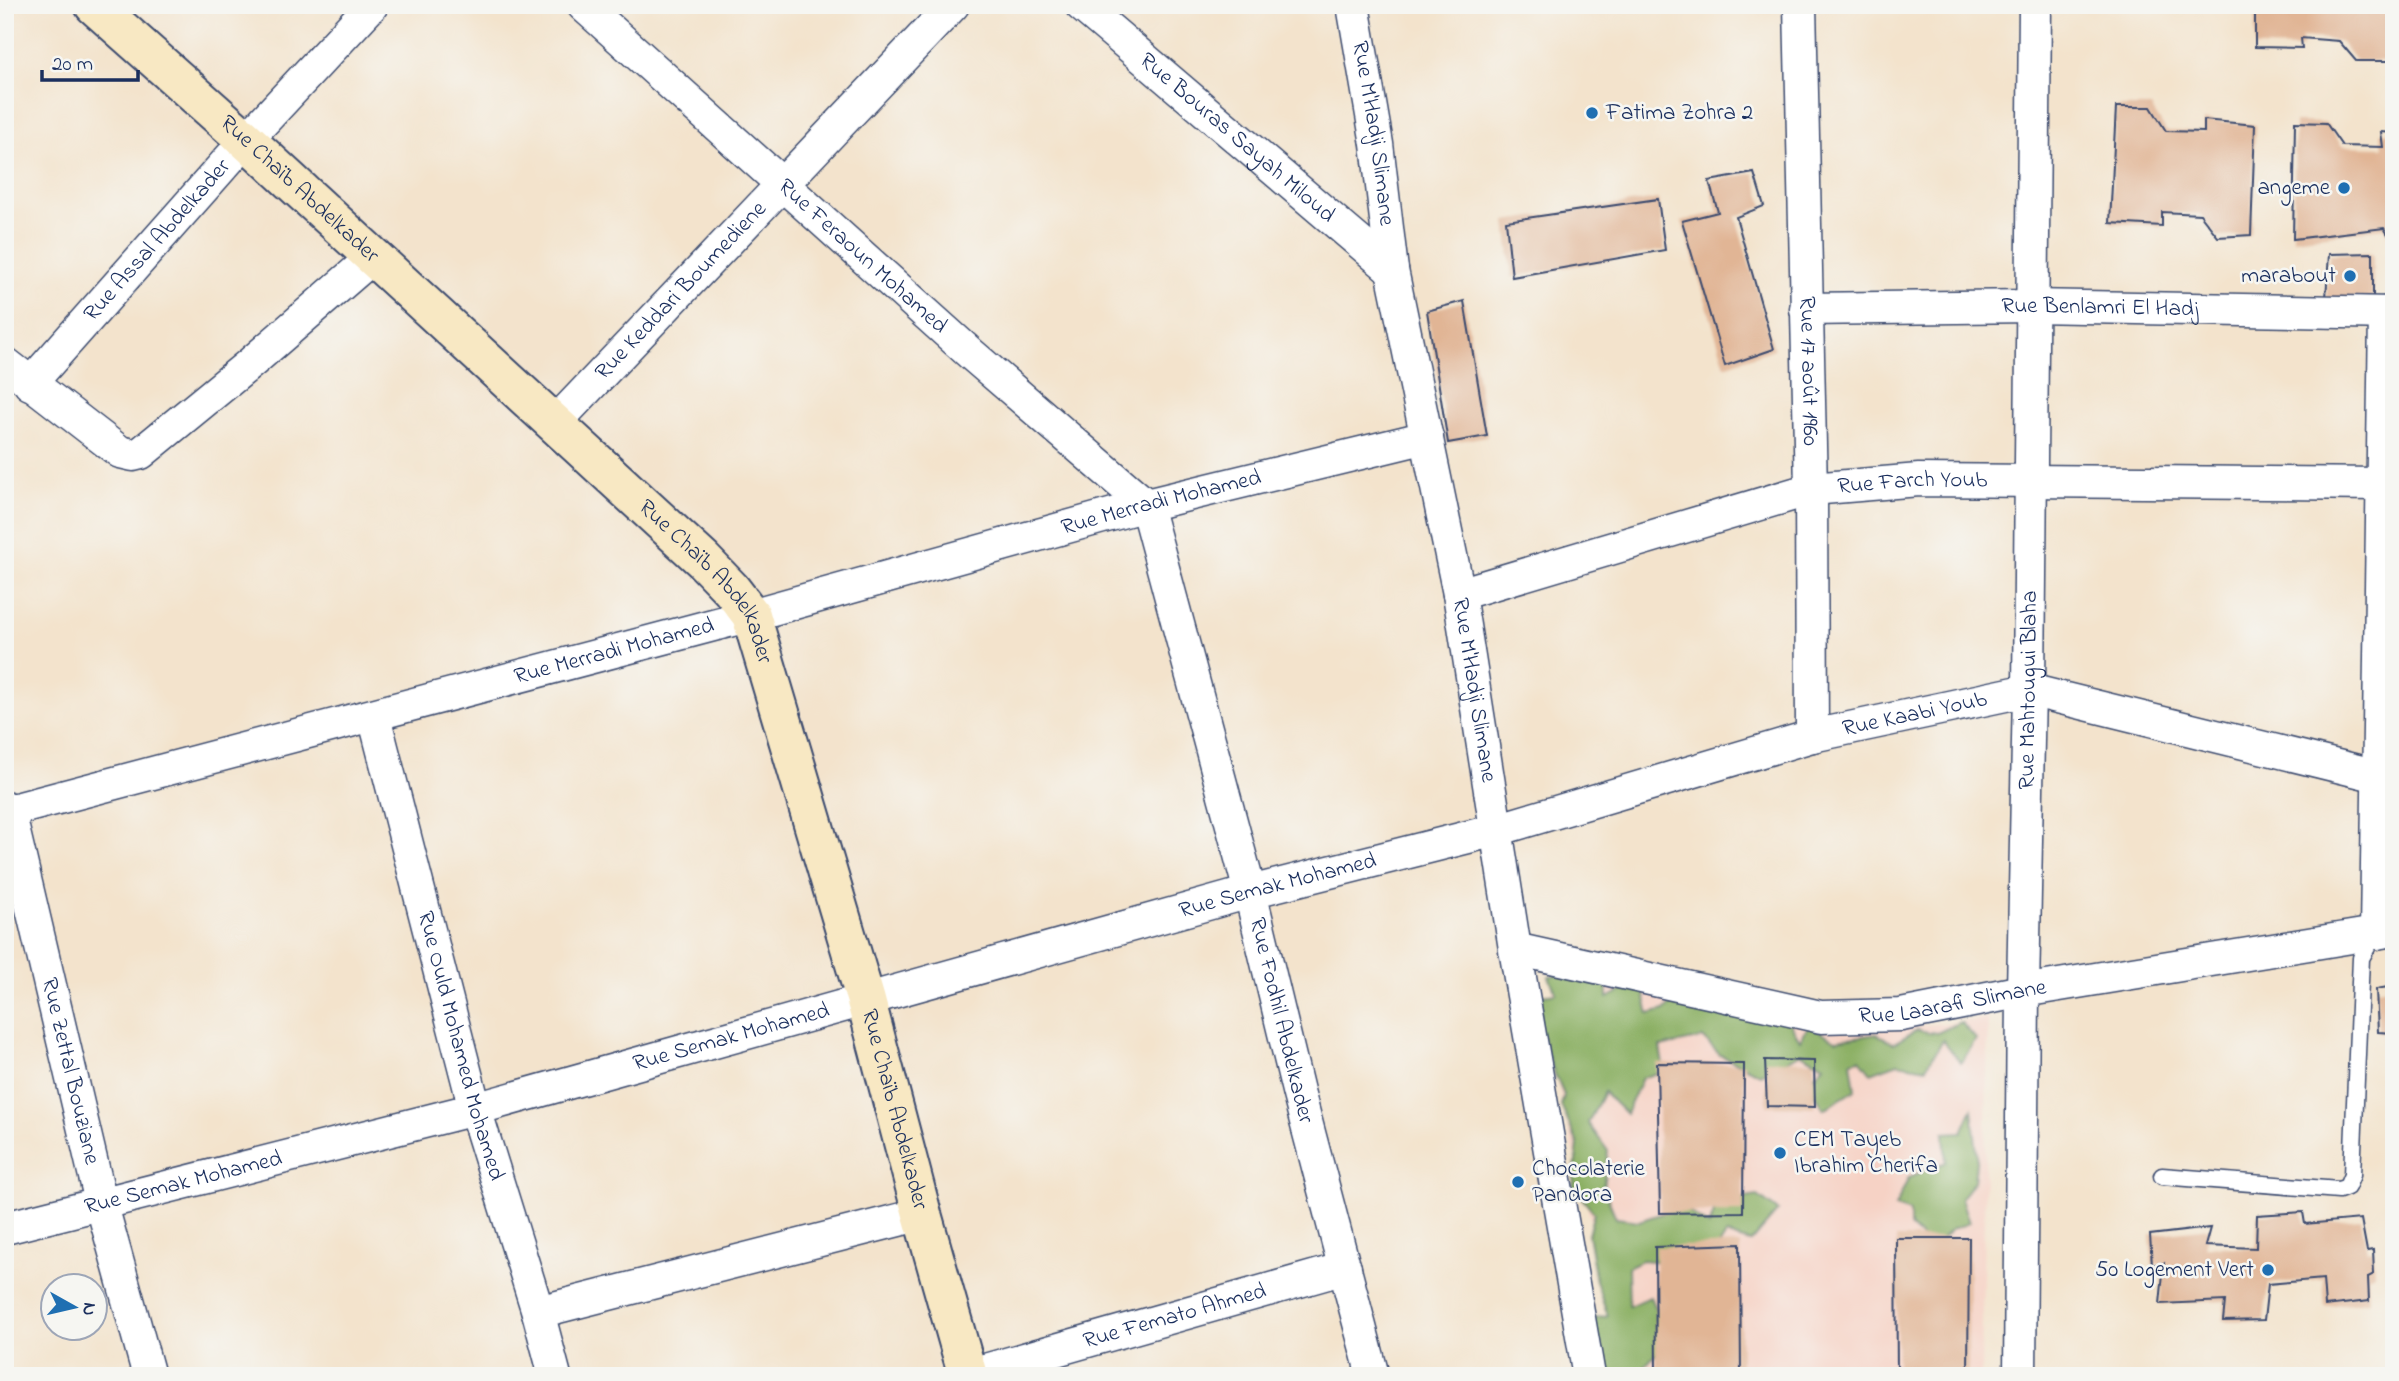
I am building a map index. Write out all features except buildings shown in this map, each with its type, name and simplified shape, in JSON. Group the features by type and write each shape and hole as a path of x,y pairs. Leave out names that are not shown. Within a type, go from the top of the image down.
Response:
{"street":[{"name":"Rue Chaïb Abdelkader","path":"94,5 246,140 703,560 751,615 866,1001 967,1375"},
{"name":"Rue Assal Abdelkader","path":"30,384 246,140 372,5"},
{"name":"Rue Feraoun Mohamed","path":"583,5 971,354 1146,505"},
{"name":"Rue Keddari Boumediene","path":"554,424 953,5"},
{"name":"Rue Bouras Sayah Miloud","path":"1082,5 1392,270"},
{"name":"Rue M'Hadji Slimane","path":"1353,5 1377,144 1392,270 1459,594 1515,949 1589,1376"},
{"name":"Rue 17 août 1960","path":"1800,5 1811,489 1812,736"},
{"name":"Rue Mahtougui Blaha","path":"2020,1376 2035,5"},
{"path":"5,362 120,452 133,455 141,453 253,362 373,257"},
{"name":"Rue Benlamri El Hadj","path":"1806,309 2031,306 2389,313"},
{"path":"2385,931 2378,776 2381,484 2389,313"},
{"name":"Rue Merradi Mohamed","path":"7,810 374,716 1146,505 1427,437"},
{"name":"Rue Farch Youb","path":"1459,594 1811,489 1919,480 2381,484"},
{"name":"Rue Fodhil Abdelkader","path":"1146,505 1250,892 1298,1091 1373,1376"},
{"name":"Rue Kaabi Youb","path":"1496,830 1812,736 2029,690 2378,776"},
{"name":"Rue Ould Mohamed Mohamed","path":"374,716 475,1109 555,1376"},
{"name":"Rue Zettal Bouziane","path":"7,810 101,1202 149,1376"},
{"name":"Rue Semak Mohamed","path":"5,1228 475,1109 1250,892 1496,830"},
{"name":"Rue Laarafi Slimane","path":"1515,949 1821,1017 1901,1015 2023,990 2385,931"},
{"path":"538,1312 922,1214"},
{"name":"Rue Femato Ahmed","path":"967,1375 1345,1268"}],"lane":[{"path":"2162,1176 2339,1190 2347,1187 2352,1175 2361,958 2385,931"}],"shaded area":[{"name":"CEM Tayeb Ibrahim Cherifa","path":"1560,978 1851,1033 1988,1019 1981,1376 1615,1376 1603,1272 1540,1011"}],"green space":[{"path":"1580,971 1607,980 1607,998 1641,982 1649,1014 1665,1010 1684,990 1711,1014 1785,1015 1800,1040 1809,1025 1836,1040 1877,1034 1894,1043 1916,1030 1937,1033 1961,1022 1976,1039 1961,1063 1943,1040 1926,1068 1898,1063 1871,1073 1860,1059 1851,1061 1855,1090 1824,1109 1809,1082 1824,1065 1801,1053 1760,1074 1720,1055 1703,1038 1660,1047 1664,1071 1642,1078 1626,1114 1604,1092 1588,1123 1608,1151 1603,1187 1616,1218 1639,1221 1681,1207 1709,1226 1718,1202 1758,1196 1778,1211 1751,1242 1726,1235 1709,1262 1684,1264 1642,1260 1628,1267 1629,1306 1650,1297 1669,1339 1645,1366 1646,1376 1614,1376 1593,1340 1594,1319 1608,1316 1596,1281 1588,1234 1594,1213 1573,1187 1578,1144 1561,1106 1564,1095 1550,1063 1539,1025 1542,995 1556,993 1549,976"},
{"path":"1972,1109 1977,1153 1974,1181 1961,1198 1969,1223 1952,1229 1932,1248 1910,1227 1910,1212 1895,1207 1909,1177 1946,1162 1944,1133 1962,1132"}],"place":[{"name":"Fatima Zohra 2","path":"1592,113"},
{"name":"angeme","path":"2344,188"},
{"name":"marabout","path":"2350,276"},
{"name":"CEM Tayeb Ibrahim Cherifa","path":"1780,1153"},
{"name":"Chocolaterie Pandora","path":"1518,1182"},
{"name":"50 Logement Vert","path":"2268,1270"}]}
